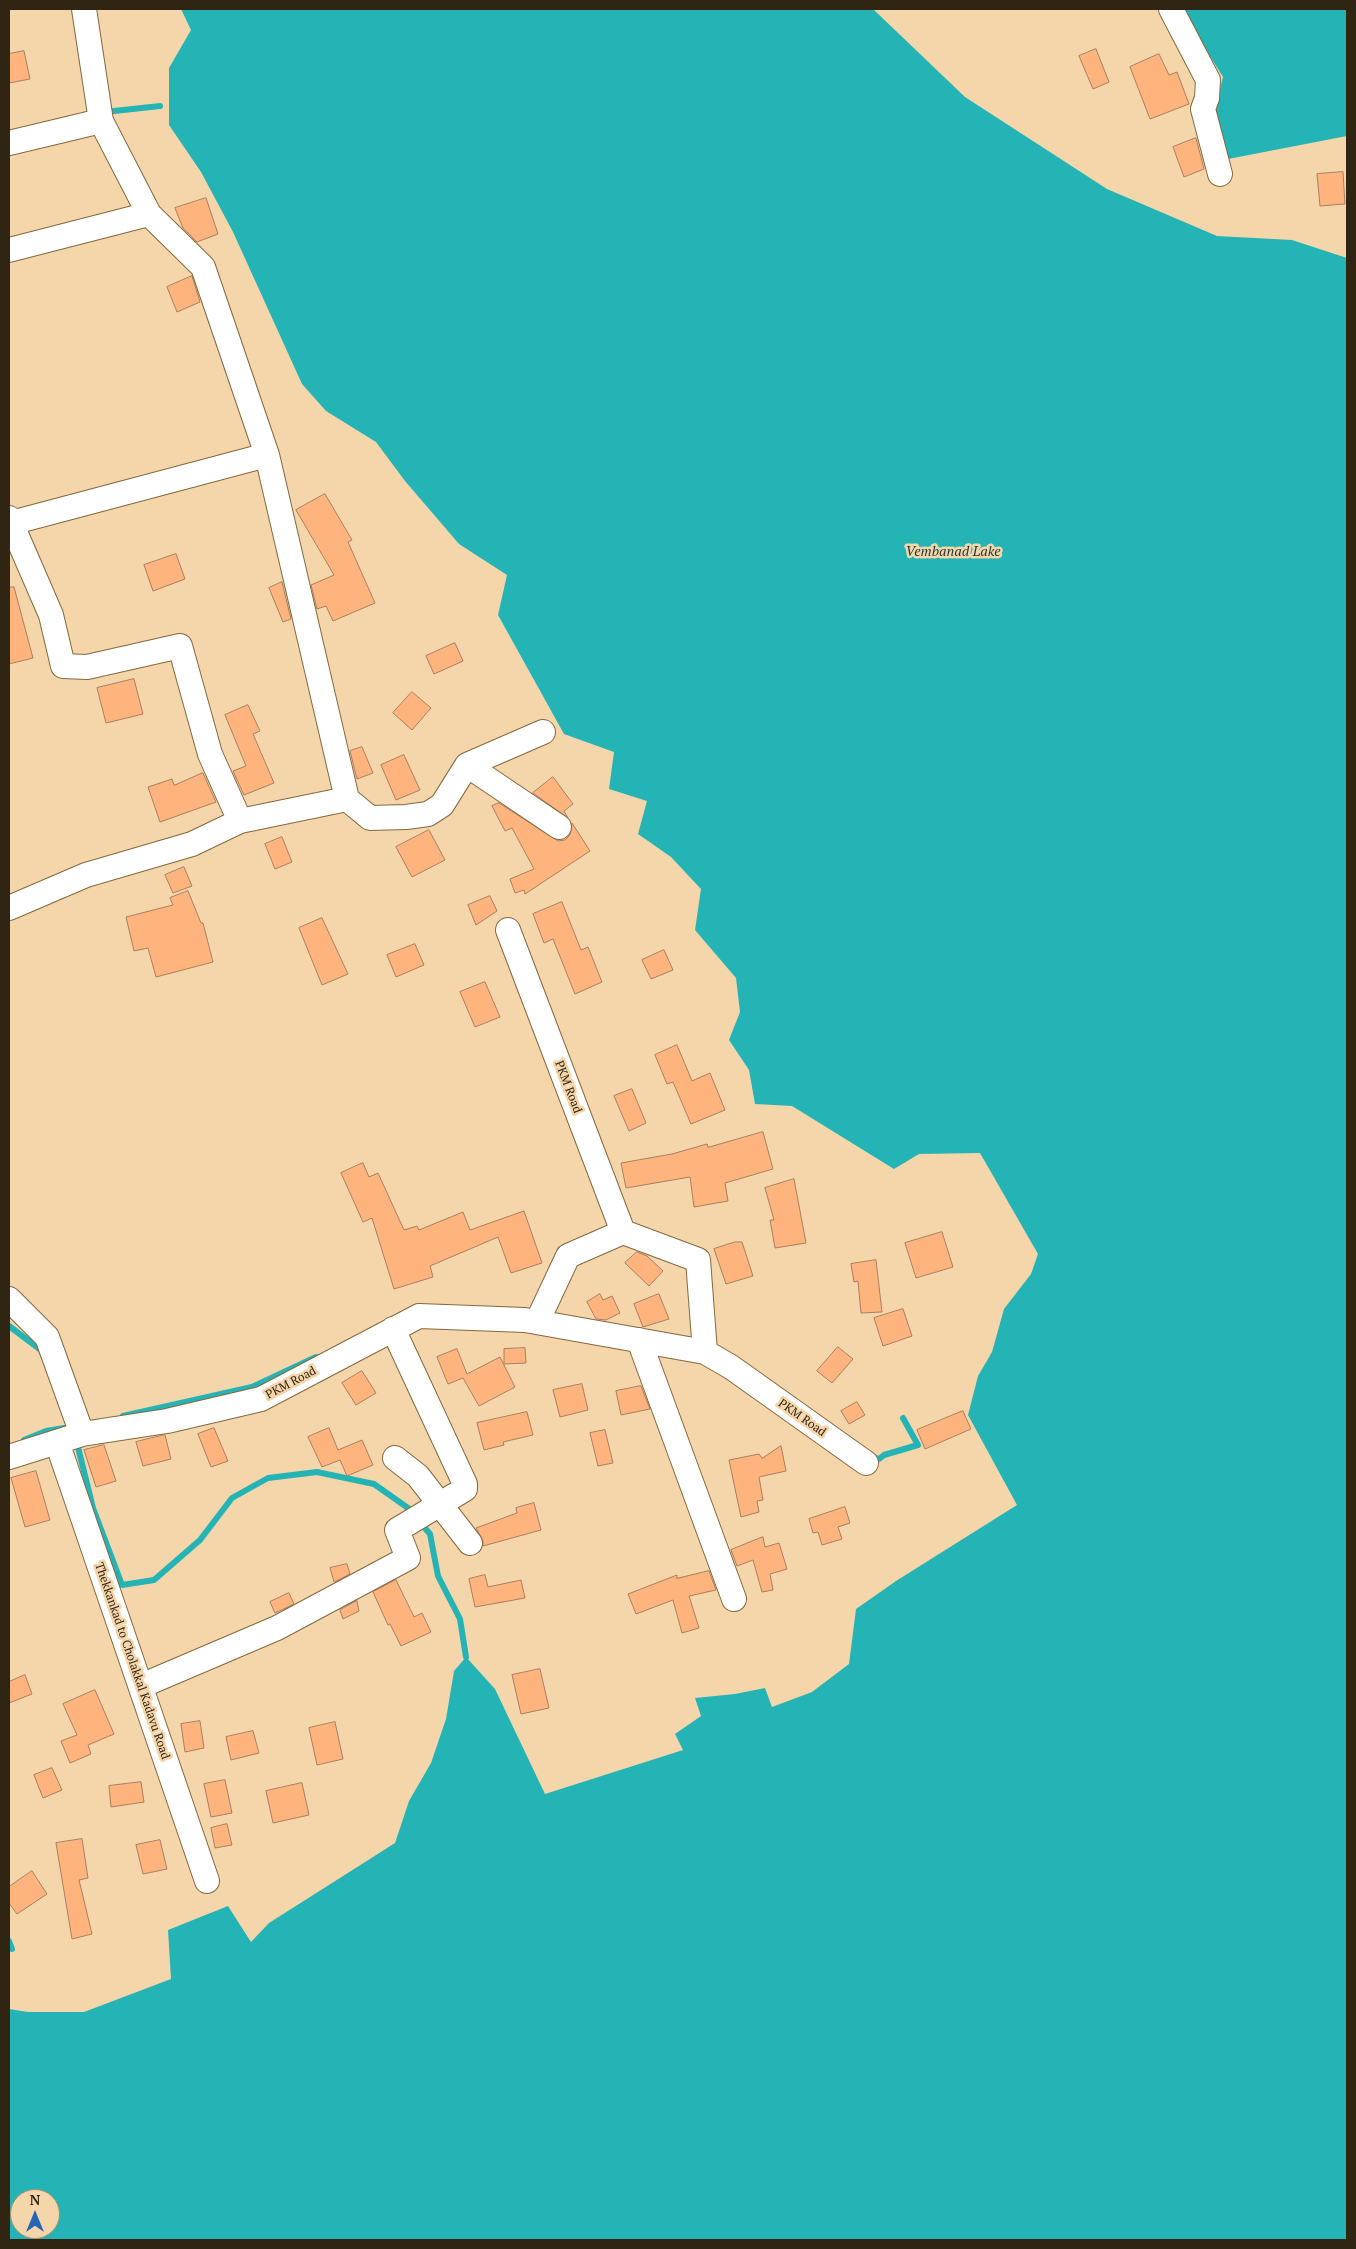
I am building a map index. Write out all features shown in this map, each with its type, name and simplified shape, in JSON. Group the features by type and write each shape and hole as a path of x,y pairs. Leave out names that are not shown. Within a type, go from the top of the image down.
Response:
{"street":[{"path":"84,9 101,121 149,214 203,267 268,455 347,799 370,818 428,814 442,805 467,765 543,732"},
{"path":"1171,9 1208,80 1207,98 1203,109 1220,174"},
{"path":"9,144 101,121"},
{"path":"9,250 149,214"},
{"path":"240,821 210,754 180,646 87,667 63,666 51,615 19,567 10,520 268,455"},
{"path":"467,765 559,827"},
{"path":"9,908 86,875 192,844 240,821 347,799"},
{"name":"PKM Road","path":"508,930 623,1232"},
{"path":"537,1322 568,1256 623,1232 698,1260 705,1352"},
{"path":"9,1299 47,1337 82,1434"},
{"name":"PKM Road","path":"9,1457 82,1434 167,1421 261,1399 393,1329 428,1313 537,1322 705,1352 731,1367 866,1463"},
{"path":"141,1686 277,1628 408,1558 396,1530 465,1489 465,1484 393,1329"},
{"path":"639,1340 734,1598"},
{"name":"Thekkankad to Cholakkal Kadavu Road","path":"57,1442 207,1880"},
{"path":"395,1458 418,1476 470,1543"}],"water":[{"name":"Vembanad Lake","path":"181,9 873,9 965,97 1107,189 1217,236 1292,240 1347,258 1347,2240 9,2240 9,2009 28,2012 84,2012 171,1979 168,1930 228,1906 251,1942 269,1923 395,1843 409,1801 431,1763 446,1719 454,1671 466,1657 495,1689 545,1794 683,1750 675,1734 701,1716 695,1698 735,1694 765,1688 772,1707 812,1692 849,1664 856,1609 896,1581 1017,1505 968,1415 978,1376 992,1352 1004,1309 1031,1274 1038,1254 980,1153 919,1154 894,1169 792,1106 755,1104 749,1070 729,1040 740,1012 736,978 695,930 701,889 671,857 638,834 647,801 609,789 614,752 564,734 498,615 507,575 459,544 405,481 376,442 326,411 302,384 233,232 201,172 169,125 169,68 191,30"},
{"path":"1181,9 1347,9 1347,136 1228,159 1214,114 1223,77"}],"building":[{"path":"1096,49 1109,82 1093,89 1079,56"},
{"path":"24,51 30,79 9,83 9,54"},
{"path":"1159,54 1169,75 1177,72 1189,104 1150,119 1130,67"},
{"path":"1196,138 1204,169 1184,177 1173,147"},
{"path":"1343,172 1345,204 1320,206 1317,174"},
{"path":"206,198 218,234 197,242 183,228 175,208"},
{"path":"192,276 200,302 177,312 167,287"},
{"path":"325,494 352,540 348,542 375,603 333,621 326,606 317,609 311,585 334,575 296,510"},
{"path":"176,554 185,579 153,591 144,565"},
{"path":"282,582 291,619 283,622 269,588"},
{"path":"14,587 33,658 9,664 9,588"},
{"path":"455,643 463,661 434,674 426,656"},
{"path":"134,679 143,714 106,723 97,688"},
{"path":"412,692 431,708 412,730 393,713"},
{"path":"248,705 260,731 253,734 274,783 244,795 233,771 246,766 225,715"},
{"path":"362,747 373,773 357,779 350,751"},
{"path":"404,755 420,790 396,800 381,765"},
{"path":"203,773 216,802 160,822 148,787 172,779 174,785"},
{"path":"553,777 573,804 564,811 568,818 533,793"},
{"path":"499,803 558,841 565,840 570,835 572,823 590,851 525,894 524,890 515,893 510,879 534,869 512,828 505,831 492,806"},
{"path":"429,830 445,860 412,877 396,847"},
{"path":"282,837 292,862 275,869 265,844"},
{"path":"184,867 192,886 173,893 165,875"},
{"path":"188,891 201,923 203,923 213,962 156,977 148,948 134,951 126,917 173,905 170,898"},
{"path":"490,896 497,911 476,925 468,905"},
{"path":"562,902 581,950 588,947 602,982 575,994 553,939 544,943 533,914"},
{"path":"322,918 348,974 322,985 299,928"},
{"path":"415,944 424,965 396,977 387,955"},
{"path":"664,950 673,970 651,979 642,960"},
{"path":"485,982 500,1017 475,1027 460,992"},
{"path":"677,1045 692,1081 710,1073 725,1110 691,1124 673,1082 667,1084 655,1055"},
{"path":"632,1089 646,1123 629,1131 614,1096"},
{"path":"763,1132 773,1169 725,1183 728,1201 694,1207 690,1177 626,1188 621,1163 672,1154 707,1144 708,1147"},
{"path":"363,1163 369,1177 378,1173 404,1230 417,1226 419,1230 463,1212 470,1230 524,1211 542,1263 511,1273 498,1237 430,1266 433,1277 394,1289 372,1218 363,1222 341,1173"},
{"path":"794,1179 806,1243 775,1248 770,1220 774,1220 765,1188"},
{"path":"942,1232 953,1267 916,1278 905,1243"},
{"path":"735,1242 742,1242 753,1276 726,1284 714,1249"},
{"path":"637,1252 647,1256 663,1271 649,1286 625,1263"},
{"path":"876,1260 882,1312 861,1313 858,1281 854,1282 851,1264"},
{"path":"600,1294 603,1300 612,1296 620,1313 606,1320 596,1319 587,1302"},
{"path":"659,1294 669,1319 643,1327 634,1304"},
{"path":"903,1309 912,1336 883,1346 874,1318"},
{"path":"838,1347 853,1359 832,1383 817,1371"},
{"path":"525,1348 526,1363 504,1364 504,1349"},
{"path":"457,1349 467,1374 500,1357 515,1387 479,1406 463,1378 448,1384 437,1357"},
{"path":"362,1371 376,1393 356,1405 342,1383"},
{"path":"582,1384 588,1410 560,1417 553,1390"},
{"path":"641,1386 650,1409 621,1415 616,1391"},
{"path":"857,1402 865,1415 849,1424 841,1411"},
{"path":"963,1411 971,1429 925,1449 917,1430"},
{"path":"527,1412 533,1435 503,1442 504,1445 484,1450 477,1423"},
{"path":"214,1428 228,1461 211,1467 198,1434"},
{"path":"329,1428 338,1450 362,1440 373,1465 347,1476 340,1460 322,1467 308,1437"},
{"path":"605,1430 613,1463 598,1466 590,1433"},
{"path":"165,1435 171,1459 143,1466 136,1442"},
{"path":"104,1445 116,1481 96,1487 84,1450"},
{"path":"781,1446 786,1471 759,1477 763,1500 757,1501 759,1512 741,1517 729,1460 759,1454 762,1458"},
{"path":"36,1471 50,1520 25,1527 11,1478"},
{"path":"534,1503 541,1530 483,1546 483,1541 476,1528 517,1513 516,1508"},
{"path":"845,1507 850,1523 838,1527 842,1539 822,1545 818,1532 813,1533 809,1519"},
{"path":"763,1537 765,1547 779,1543 787,1569 770,1574 773,1590 762,1592 753,1560 737,1566 731,1550"},
{"path":"347,1564 350,1574 334,1582 330,1568"},
{"path":"709,1571 716,1590 689,1596 699,1628 682,1633 673,1600 636,1614 628,1594 677,1575 677,1578"},
{"path":"485,1575 488,1587 521,1580 525,1598 475,1607 469,1579"},
{"path":"396,1580 414,1617 422,1613 431,1632 401,1646 390,1624 388,1625 373,1592"},
{"path":"289,1593 294,1604 275,1613 270,1602"},
{"path":"357,1601 359,1611 343,1619 340,1610"},
{"path":"540,1669 549,1708 521,1714 512,1675"},
{"path":"25,1675 32,1694 9,1703 9,1682"},
{"path":"95,1690 114,1734 88,1745 91,1754 70,1763 61,1741 77,1735 63,1704"},
{"path":"200,1721 204,1748 185,1752 181,1724"},
{"path":"335,1722 343,1759 317,1765 309,1728"},
{"path":"253,1731 259,1753 231,1760 226,1737"},
{"path":"52,1768 62,1790 43,1798 34,1775"},
{"path":"225,1780 232,1813 211,1817 204,1784"},
{"path":"141,1782 144,1802 111,1807 109,1786"},
{"path":"302,1783 309,1815 273,1823 266,1791"},
{"path":"227,1824 232,1845 215,1848 211,1828"},
{"path":"82,1839 88,1878 79,1880 92,1934 72,1939 56,1843"},
{"path":"160,1840 167,1869 143,1874 136,1845"},
{"path":"32,1871 47,1894 17,1914 9,1903 9,1887"}],"waterway":[{"path":"105,112 160,106"},
{"path":"9,1326 41,1350 42,1353"},
{"path":"123,1416 252,1387 316,1357"},
{"path":"871,1457 879,1459 884,1455 918,1445 903,1418"},
{"path":"24,1440 46,1431 64,1428"},
{"path":"76,1439 93,1508 122,1585 154,1580 200,1540 232,1498 268,1478 317,1472 374,1484 408,1508 430,1534 438,1576 460,1619 466,1657"},
{"path":"9,1941 12,1949"}]}
